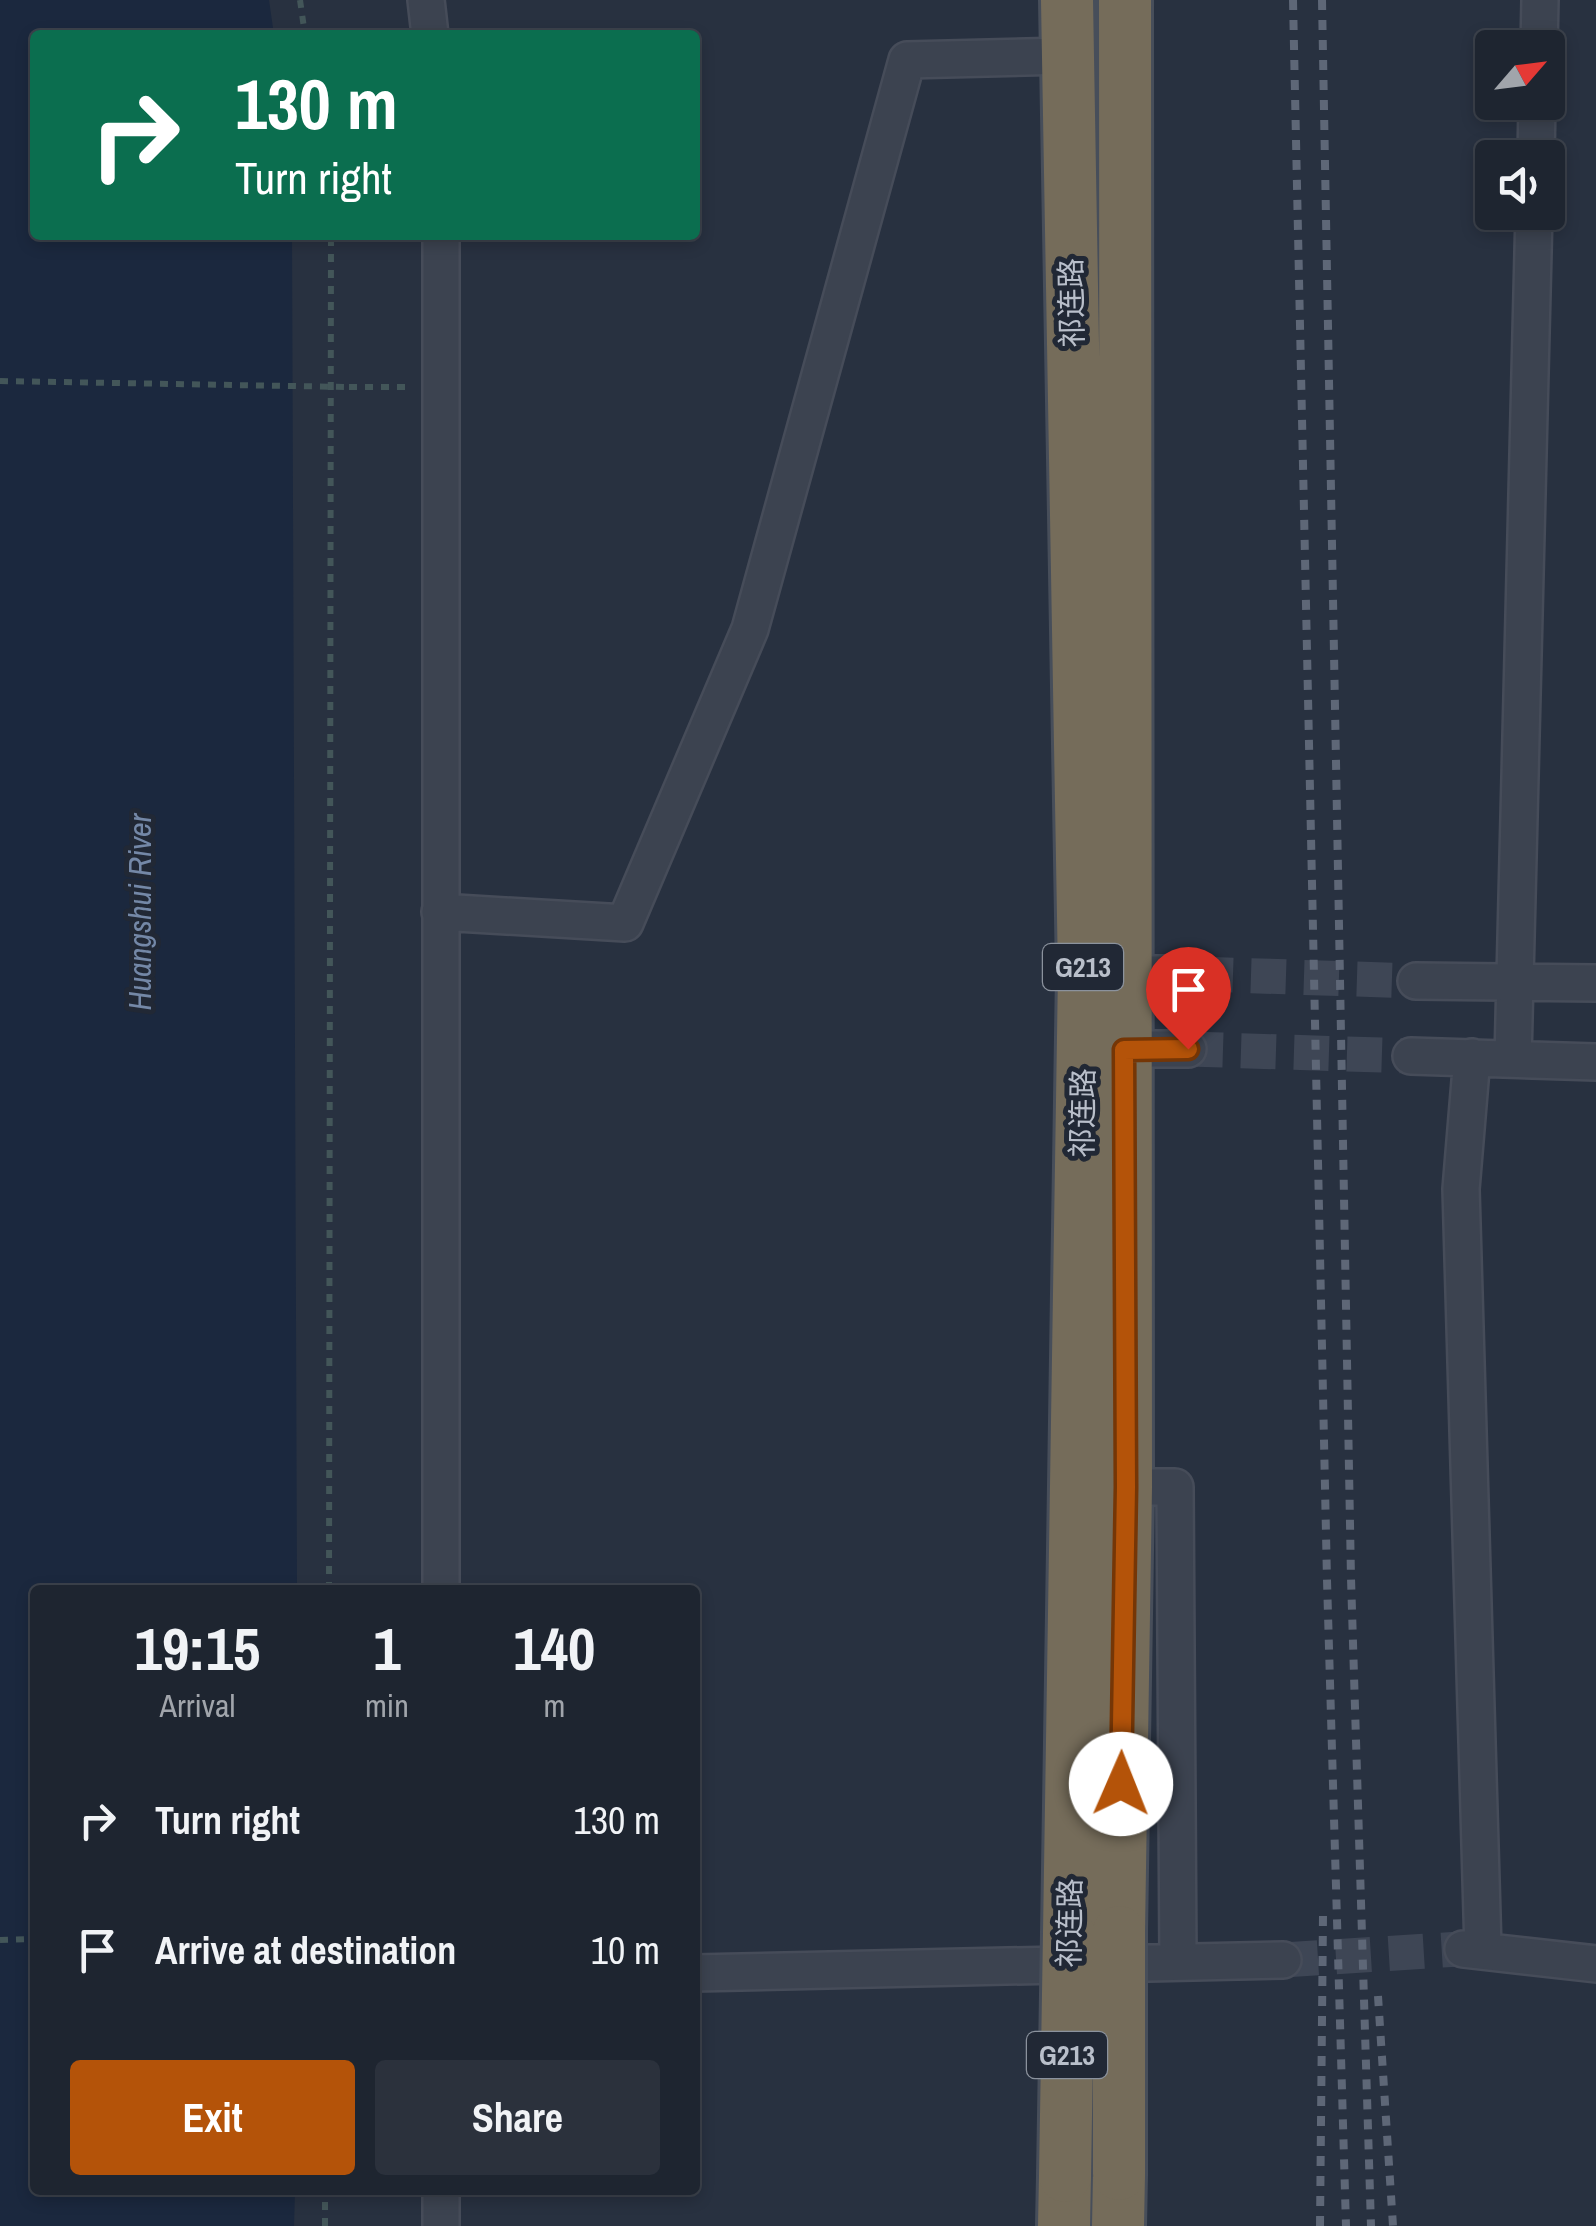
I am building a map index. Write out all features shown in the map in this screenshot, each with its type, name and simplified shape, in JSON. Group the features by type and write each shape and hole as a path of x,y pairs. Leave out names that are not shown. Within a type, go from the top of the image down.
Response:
{"highway":[{"name":"祁连路","path":"1067,0 1066,56 1105,974"},
{"name":"祁连路","path":"1118,2226 1119,2174 1094,1933 1105,974 1125,0"},
{"name":"祁连路","path":"1065,2201 1094,1933 1126,1487 1104,1049"}],"street":[{"path":"426,0 429,30"},
{"path":"1539,30 1540,0"},
{"path":"440,912 625,923 750,629 907,60 1066,56"},
{"path":"1514,1059 1534,230"},
{"path":"441,240 441,1585"},
{"path":"1105,974 1198,974"},
{"path":"1416,980 1596,983"},
{"path":"1104,1049 1188,1049"},
{"path":"1410,1056 1596,1062"},
{"path":"1472,1057 1461,1189 1471,1949 1596,1964"},
{"path":"1126,1487 1175,1487 1178,1960"},
{"path":"700,1973 1283,1960"},
{"path":"441,2195 441,2226"}],"path":[{"path":"300,0 304,30"},
{"path":"329,1585 331,240"},
{"path":"0,381 443,387"},
{"path":"0,1940 30,1939"},
{"path":"325,2226 326,2195"}],"water":[{"name":"Huangshui River","path":"0,0 269,0 273,30 30,30 30,240 292,240 297,1585 30,1585 30,2195 295,2195 294,2226 0,2226"}],"tunnel":[{"path":"1198,974 1416,981"},
{"path":"1188,1049 1411,1056"},
{"path":"1283,1960 1460,1949"}],"railway":[{"path":"1293,0 1327,1580 1346,2226"},
{"path":"1322,0 1351,1578 1371,2226"},
{"path":"1320,2226 1323,1916"},
{"path":"1378,1996 1393,2226"}],"route":[{"path":"1121,1784 1126,1487 1124,1050 1188,1049"}]}
